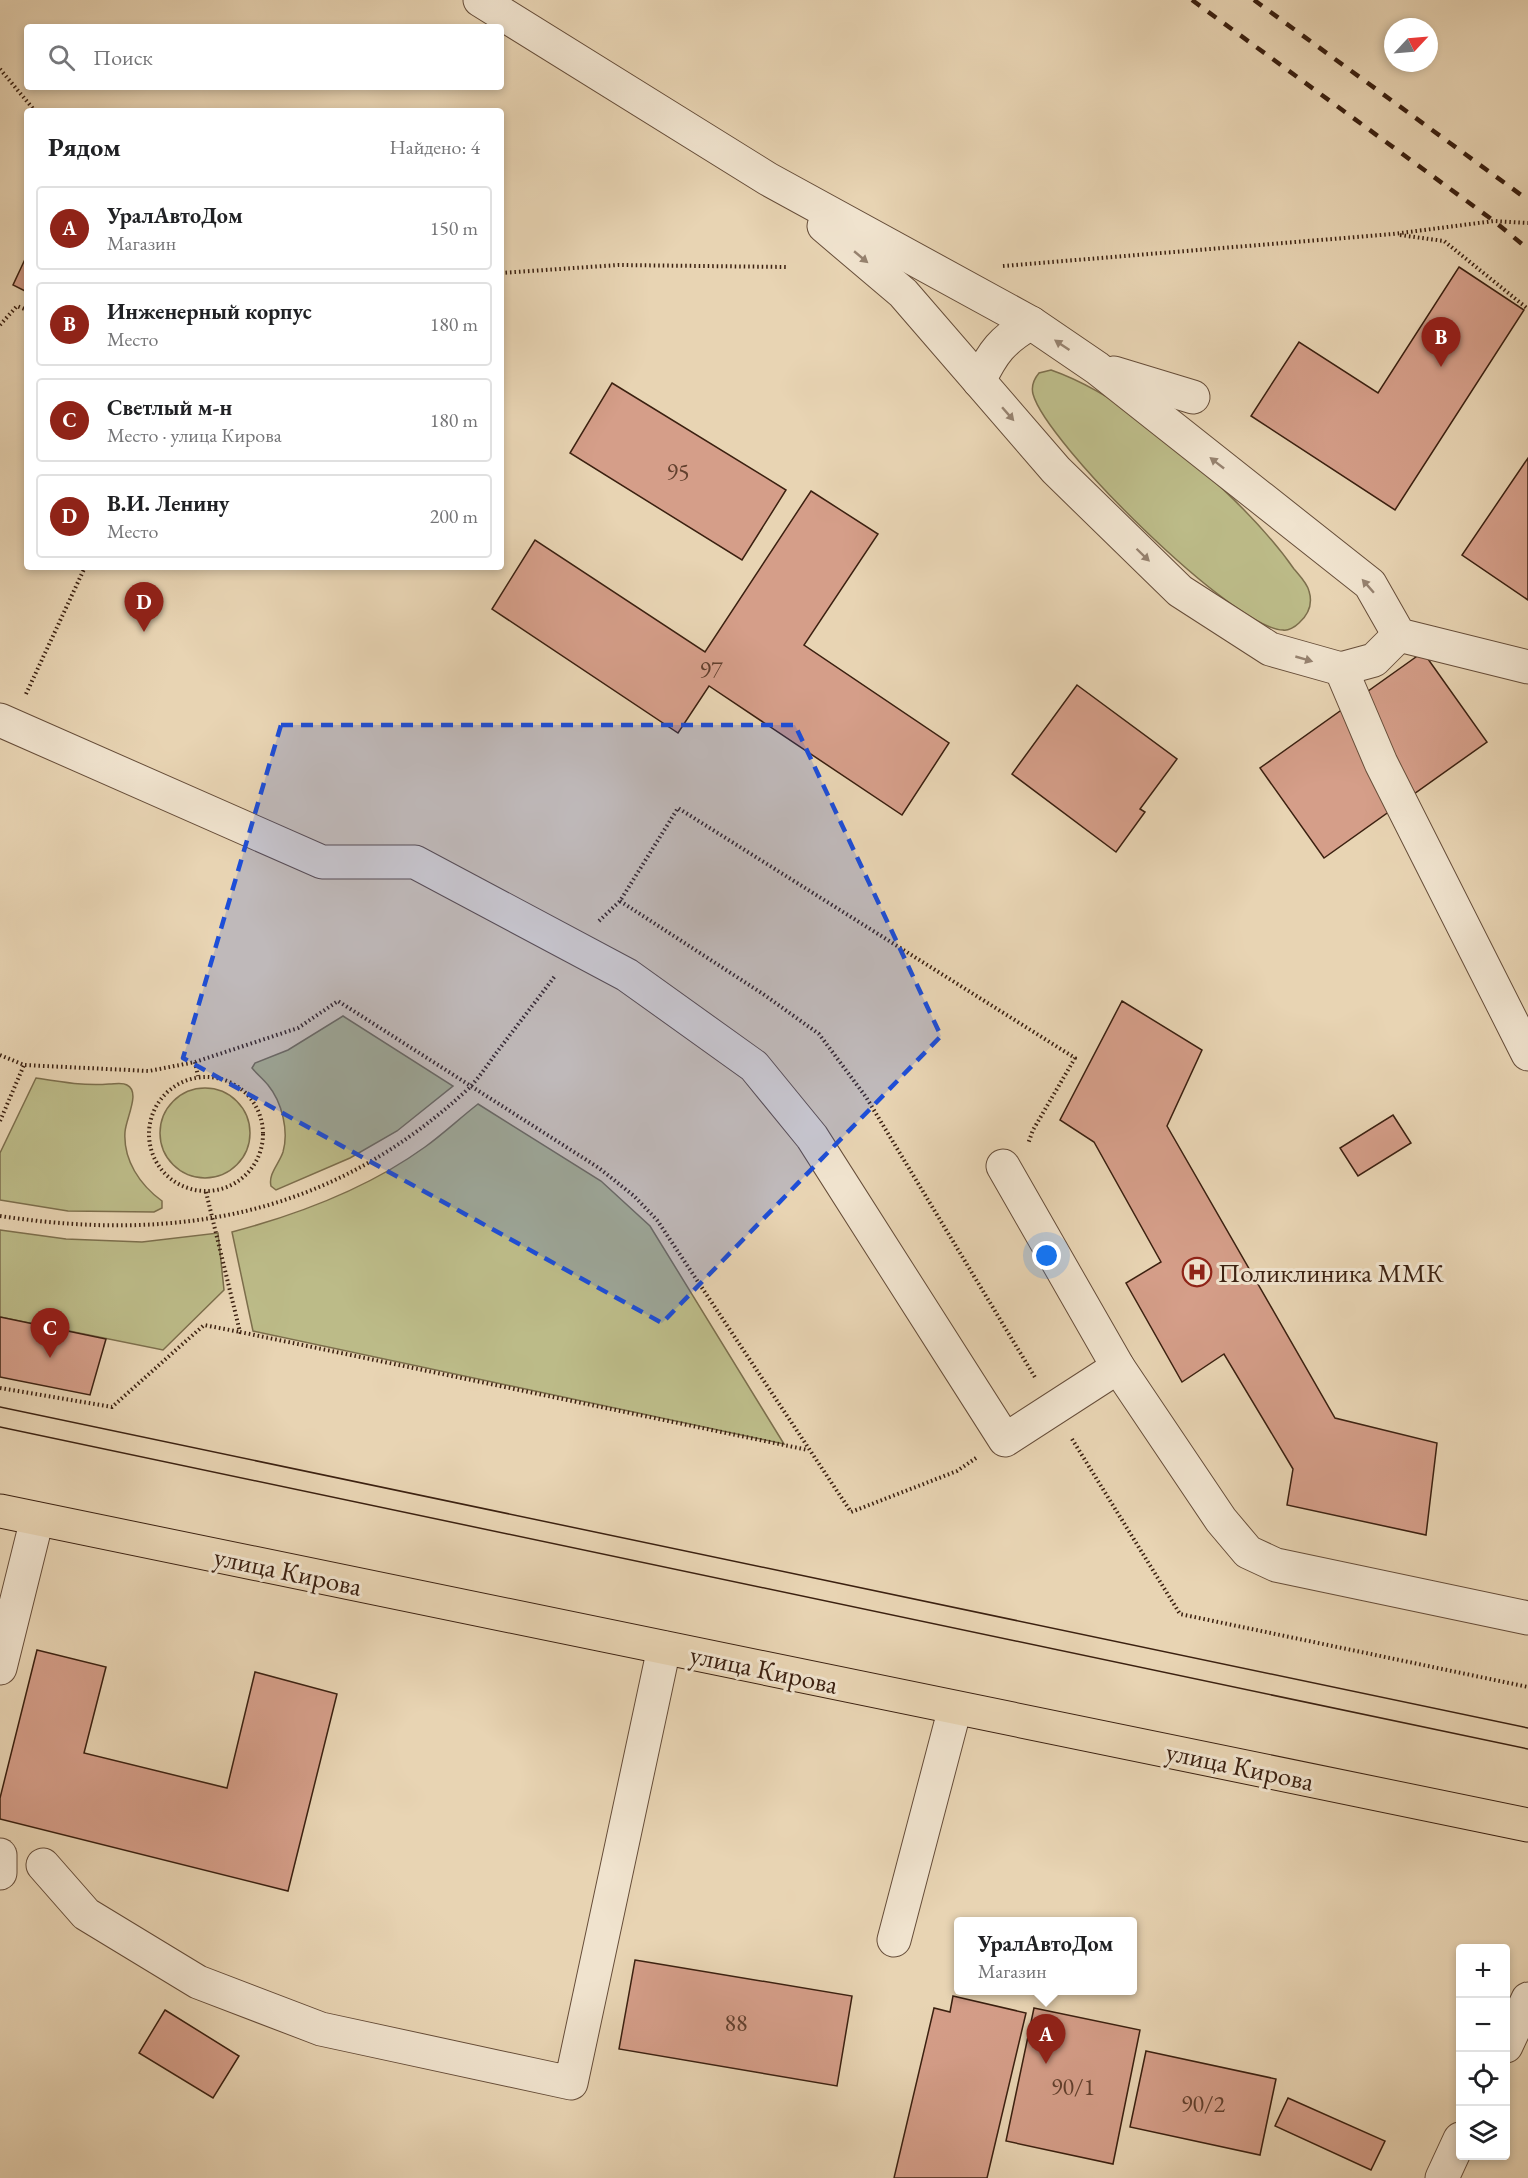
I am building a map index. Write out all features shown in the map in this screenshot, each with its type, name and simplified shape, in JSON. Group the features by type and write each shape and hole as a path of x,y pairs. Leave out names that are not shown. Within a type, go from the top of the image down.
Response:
{"main road":[{"name":"улица Кирова","path":"0,1511 1528,1825"}],"street":[{"path":"480,0 768,178 1031,324 1097,368 1370,584 1400,635 1528,668"},
{"path":"768,178 903,293 1056,470 1180,591 1270,649 1341,669 1374,660 1400,635"},
{"path":"979,381 992,355 1009,336 1031,324"},
{"path":"1097,368 1193,397"},
{"path":"1341,669 1381,763 1528,1054"},
{"path":"6,722 322,862 415,862 577,946 627,975 754,1066 812,1137 1005,1440 1118,1367"},
{"path":"1015,1157 1118,1367 1221,1520 1248,1552 1276,1565 1528,1618"},
{"path":"0,1668 37,1519"},
{"path":"42,1865 86,1914 198,1982 321,2029 571,2083 664,1648"},
{"path":"894,1940 955,1708"},
{"path":"0,1856 0,1873"},
{"path":"1510,2038 1528,2000"},
{"path":"1442,2178 1456,2149"}],"path":[{"path":"0,69 32,108"},
{"path":"996,267 1394,234 1494,221 1528,223"},
{"path":"1394,234 1444,241 1528,309"},
{"path":"504,273 618,265 786,267"},
{"path":"0,325 17,306 24,309"},
{"path":"6,722 83,570"},
{"path":"0,1216 58,1225 163,1223 214,1219 270,1206 340,1180 406,1142 471,1086 577,946 620,901 678,808 1075,1058 1015,1157"},
{"path":"620,901 763,994 819,1034 866,1097 1180,1614 1528,1687"},
{"path":"0,1055 24,1065 149,1071 195,1062 298,1028 338,1001 599,1168 634,1196 657,1220 851,1512 957,1471 1005,1440"},
{"path":"195,1062 198,1076"},
{"path":"0,1121 24,1065"},
{"path":"198,1076 231,1081 254,1100 265,1135 254,1168 232,1186 206,1192 181,1186 160,1170 149,1139 154,1109 171,1088 198,1076"},
{"path":"206,1192 240,1332"},
{"path":"0,1388 112,1407 204,1325 808,1450"}],"highlighted area":[{"path":"281,725 795,725 941,1036 662,1323 183,1058"}],"shaded area":[{"path":"1051,370 1085,385 1128,411 1179,450 1222,488 1261,528 1307,585 1310,604 1302,620 1285,630 1259,622 1225,600 1145,530 1105,490 1045,418 1033,394 1033,385 1039,373"},
{"path":"343,1016 453,1086 397,1131 350,1158 276,1190 270,1182 283,1152 285,1126 273,1092 252,1068 255,1063 288,1050"},
{"path":"36,1078 82,1084 123,1084 131,1088 133,1099 125,1132 127,1152 134,1171 162,1201 162,1208 154,1212 68,1211 0,1200 0,1153"},
{"path":"205,1088 222,1091 237,1101 247,1116 250,1133 247,1150 237,1165 222,1175 205,1178 188,1175 173,1165 163,1150 160,1133 163,1116 173,1101 188,1091"},
{"path":"478,1104 601,1181 650,1226 784,1444 253,1331 232,1232 283,1217 356,1188 425,1147"},
{"path":"0,1230 66,1239 142,1242 218,1233 224,1290 163,1350 0,1317"}],"building":[{"path":"24,261 24,290 13,285"},
{"path":"1459,267 1524,310 1395,510 1251,416 1299,342 1378,393"},
{"path":"612,383 786,490 742,560 570,453"},
{"path":"1528,458 1528,600 1462,555"},
{"path":"811,491 878,534 804,645 949,743 902,815 709,686 678,733 492,609 535,540 705,652"},
{"path":"1423,652 1487,742 1324,858 1260,768"},
{"path":"1077,685 1177,759 1140,809 1145,812 1116,852 1012,774"},
{"name":"Поликлиника ММК","path":"1122,1001 1202,1050 1167,1126 1335,1418 1437,1443 1426,1535 1287,1505 1293,1469 1224,1354 1182,1382 1126,1283 1161,1262 1094,1142 1060,1120"},
{"path":"1393,1115 1411,1143 1358,1176 1340,1148"},
{"path":"0,1317 106,1339 90,1395 0,1377"},
{"path":"37,1650 106,1667 84,1753 227,1788 255,1672 337,1694 288,1891 0,1819 0,1798"},
{"path":"635,1960 852,1996 837,2086 619,2049"},
{"path":"953,1996 1026,2013 987,2178 894,2178 934,2008 950,2012"},
{"path":"1034,2008 1140,2030 1113,2164 1006,2141"},
{"path":"165,2010 239,2056 213,2098 139,2053"},
{"path":"1146,2051 1276,2079 1260,2155 1130,2127"},
{"path":"1288,2098 1385,2141 1371,2170 1275,2126"}],"tram line":[{"path":"0,1407 1528,1728"},
{"path":"0,1427 1528,1749"}],"railway":[{"path":"1192,0 1494,221 1528,249"},
{"path":"1254,0 1528,200"}],"place":[{"name":"Инженерный корпус","path":"1441,367"},
{"name":"В.И. Ленину","path":"144,632"},
{"name":"Поликлиника ММК","path":"1197,1272"},
{"name":"Светлый м-н","path":"50,1358"},
{"name":"УралАвтоДом","path":"1046,2064"}]}
